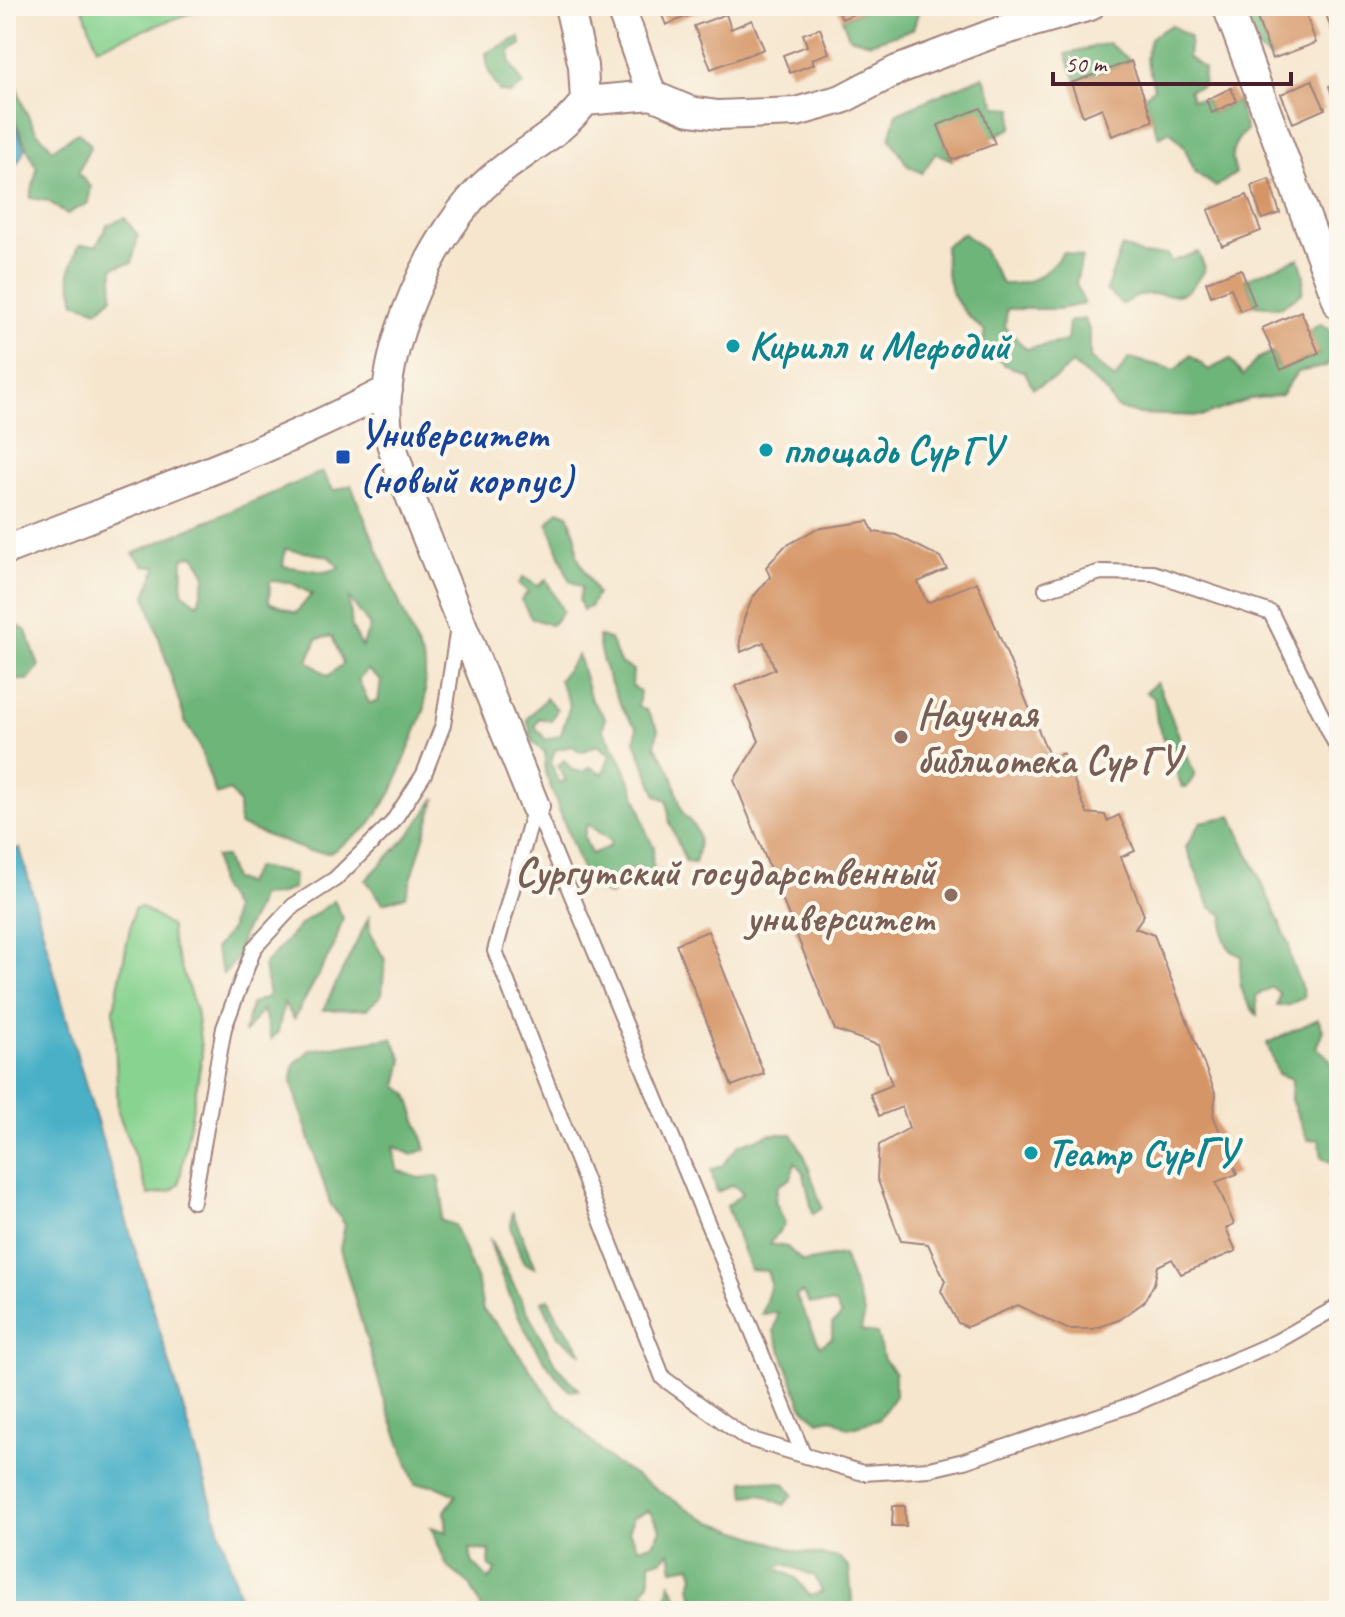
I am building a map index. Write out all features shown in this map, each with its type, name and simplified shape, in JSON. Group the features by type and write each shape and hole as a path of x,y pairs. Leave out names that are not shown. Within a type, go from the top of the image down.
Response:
{"street":[{"path":"535,806 461,615 400,471 388,430 388,390 396,349 413,301 433,252 457,213 491,179 573,118 585,101 583,66 569,6"},
{"path":"620,6 652,95"},
{"path":"585,101 652,95 690,111 718,115 796,112 842,99 897,70 992,34 1090,6"},
{"path":"1227,6 1339,305"},
{"path":"6,550 152,494 339,415 388,390"}],"lane":[{"path":"1046,589 1101,572 1153,573 1271,613 1339,751"},
{"path":"193,1201 224,1028 254,948 293,906 335,879 392,823 424,774 443,725 461,615"},
{"path":"535,806 495,951 663,1378 746,1438 863,1473 930,1469 964,1461 1134,1404 1276,1342 1339,1306"},
{"path":"535,806 803,1454"}],"green space":[{"path":"82,6 210,6 97,47"},
{"path":"872,6 908,6 918,13 913,29 870,43 849,37 842,19"},
{"path":"1240,6 1275,6 1276,12 1257,19 1272,59 1259,51"},
{"path":"1171,25 1190,37 1188,57 1204,69 1203,86 1189,90 1192,99 1206,100 1212,113 1237,101 1246,130 1233,150 1236,173 1216,187 1195,172 1184,146 1170,131 1159,137 1144,97 1154,88 1146,58 1150,38"},
{"path":"520,37 521,45 510,51 510,63 524,85 510,94 499,91 488,70 486,53"},
{"path":"1108,43 1131,61 1076,81 1066,54"},
{"path":"6,53 24,108 36,131 53,149 78,132 91,145 78,173 91,187 88,203 67,214 48,201 30,198 37,169 6,102"},
{"path":"983,76 997,107 1013,108 1012,128 992,137 938,125 952,160 936,153 922,173 908,166 890,138 897,113"},
{"path":"125,218 138,236 132,263 113,267 112,297 98,310 75,302 69,273 79,245 97,245 107,225"},
{"path":"963,233 983,249 1002,284 1030,281 1044,273 1063,252 1082,257 1076,283 1084,304 1059,309 1007,309 1005,327 1026,349 1067,341 1069,322 1085,319 1090,334 1090,358 1115,379 1129,358 1176,370 1190,355 1209,370 1230,359 1243,376 1257,359 1272,352 1281,370 1319,354 1309,331 1321,324 1338,336 1339,357 1324,367 1297,372 1281,395 1250,399 1203,416 1137,414 1116,408 1107,392 1072,364 1056,378 1033,388 1025,372 1005,365 982,345 985,331 965,313 953,294 947,273 945,246"},
{"path":"1122,246 1143,255 1167,254 1171,262 1198,252 1205,268 1187,292 1175,295 1144,294 1122,304 1106,290"},
{"path":"1299,258 1304,275 1302,293 1281,307 1255,305 1245,279"},
{"path":"322,472 334,491 351,485 425,665 425,708 392,792 368,827 330,853 308,851 239,825 239,804 230,790 216,795 198,743 186,724 146,596 157,566 145,566 133,553","holes":["285,549 328,556 340,568 325,572 283,566","194,555 206,575 198,604 182,592 183,558","270,581 290,582 312,594 296,613 269,602","349,598 370,626 362,647 352,628","332,636 343,664 328,676 308,661 317,639","368,670 381,681 378,702 369,703 358,679"]},
{"path":"559,510 568,514 576,537 577,556 597,594 590,607 583,610 579,600 582,587 569,580 548,523"},
{"path":"523,577 538,586 546,579 563,612 551,625 531,618 521,600 528,592 519,584"},
{"path":"6,618 26,631 39,666 28,680 6,680"},
{"path":"598,636 610,639 620,663 633,670 632,685 640,692 638,706 646,710 658,729 655,746 670,770 683,813 698,835 695,863 686,862 670,824 667,800 657,796 635,741 637,727 624,710 612,685"},
{"path":"578,655 591,700 605,717 603,730 628,776 654,846 652,862 656,873 649,881 640,867 627,871 623,887 610,896 587,883 545,772 545,752 533,743 527,719 546,698 557,709 551,721 539,718 535,726 546,740 561,735 570,705 559,680","holes":["597,745 610,754 603,774 590,767 584,772 572,770 564,760 558,766 566,781 558,782 551,763 555,750 572,746 581,752","587,824 611,841 609,847 591,854 584,837"]},
{"path":"1157,682 1195,775 1187,787 1182,787 1157,722 1154,698 1146,692"},
{"path":"436,798 406,896 383,903 366,880 409,835"},
{"path":"1232,816 1289,944 1291,961 1304,997 1287,1006 1277,1006 1280,994 1272,987 1256,996 1257,1015 1241,987 1242,956 1227,945 1224,915 1210,907 1186,847 1201,822"},
{"path":"215,857 225,857 233,879 245,884 256,867 294,874 293,888 277,895 260,896 242,938 238,956 223,974 215,949 231,928 233,908 219,885"},
{"path":"334,901 343,918 334,946 294,1019 284,1003 278,1032 271,1039 263,1009 244,1034 251,1004 269,996 264,965 301,924"},
{"path":"142,907 171,927 172,942 196,1010 202,1056 179,1184 171,1191 149,1195 118,1112 114,1009 134,908"},
{"path":"369,917 370,934 385,960 382,994 367,1009 323,1010"},
{"path":"1318,1019 1323,1030 1316,1048 1331,1061 1339,1085 1339,1115 1335,1115 1331,1125 1339,1134 1339,1216 1332,1211 1328,1197 1338,1185 1334,1164 1322,1157 1319,1139 1308,1140 1291,1100 1292,1079 1278,1074 1267,1043"},
{"path":"392,1038 403,1060 397,1086 408,1094 426,1149 412,1155 393,1146 397,1170 419,1178 438,1176 443,1202 440,1220 454,1225 478,1283 483,1310 502,1330 556,1406 610,1460 704,1519 796,1551 840,1558 849,1567 852,1600 849,1611 699,1611 690,1587 694,1576 691,1566 673,1569 670,1552 661,1560 650,1562 650,1579 643,1593 666,1602 670,1583 686,1611 483,1611 471,1586 447,1566 431,1527 447,1532 445,1511 456,1495 434,1485 415,1484 384,1399 340,1249 345,1225 330,1203 292,1083 293,1066 310,1050","holes":["649,1511 661,1530 653,1544 639,1548 629,1531 633,1517","470,1549 490,1551 489,1566 496,1570 489,1580 472,1562","785,1564 815,1576 822,1592 810,1596 796,1578 776,1568"]},
{"path":"771,1134 792,1134 805,1157 822,1208 813,1214 804,1174 795,1162 791,1178 778,1186 775,1201 785,1223 770,1244 787,1247 803,1262 843,1255 864,1313 861,1331 877,1334 884,1360 895,1373 895,1396 878,1420 848,1428 832,1418 818,1421 802,1406 774,1332 778,1313 762,1314 771,1284 767,1271 750,1270 727,1206 743,1193 733,1185 717,1192 711,1170 723,1165 739,1145","holes":["802,1292 809,1303 835,1304 841,1316 832,1324 832,1338 820,1346 796,1296"]},
{"path":"512,1211 535,1268 523,1262 511,1229"},
{"path":"489,1238 555,1364 579,1390 570,1391 555,1375 531,1339 511,1300"},
{"path":"549,1299 582,1354 558,1336 542,1301"},
{"path":"744,1481 785,1484 793,1495 784,1505 762,1494 746,1496"}],"water":[{"path":"6,102 25,149 6,183"},
{"path":"20,848 78,1059 244,1611 6,1611 6,852"}],"building":[{"path":"658,6 713,6 666,25"},
{"path":"836,6 872,6 842,19"},
{"path":"1291,6 1303,6 1316,43 1272,59 1257,18"},
{"path":"1323,6 1339,6 1339,39 1335,40"},
{"path":"726,14 731,29 752,20 764,49 711,69 694,26"},
{"path":"820,28 829,53 812,59 814,64 790,73 783,55 807,46 803,34"},
{"path":"1131,61 1153,121 1112,136 1102,108 1083,116 1071,83"},
{"path":"1312,80 1325,109 1293,123 1281,94"},
{"path":"1339,83 1339,114 1338,115 1329,86"},
{"path":"1231,88 1237,101 1212,113 1206,100"},
{"path":"981,108 995,144 952,160 938,125"},
{"path":"1269,179 1280,213 1262,219 1251,186"},
{"path":"1247,195 1261,231 1222,246 1208,210"},
{"path":"1241,269 1255,305 1240,311 1231,288 1211,296 1206,282"},
{"path":"1301,311 1319,353 1281,370 1262,328"},
{"name":"Сургутский государственный университет","path":"868,521 874,532 896,535 940,557 947,569 918,582 927,603 977,582 1050,758 1063,753 1087,813 1105,815 1107,821 1119,815 1135,851 1121,857 1144,915 1135,928 1154,935 1216,1095 1213,1115 1237,1174 1216,1182 1234,1224 1226,1228 1236,1251 1181,1274 1172,1259 1158,1266 1154,1284 1144,1302 1119,1320 1093,1329 1067,1329 1018,1305 967,1327 958,1323 941,1291 945,1281 928,1244 901,1241 877,1178 879,1145 909,1128 902,1107 879,1116 870,1094 892,1085 878,1045 835,1030 734,780 759,741 736,686 775,669 764,642 741,652 740,641 744,618 753,597 770,577 766,567 784,547 816,529"},
{"path":"708,931 764,1074 732,1086 676,944"},
{"path":"893,1506 905,1506 906,1526 892,1526"}],"place":[{"name":"Кирилл и Мефодий","path":"733,346"},
{"name":"площадь СурГУ","path":"766,450"},
{"name":"Университет (новый корпус)","path":"343,457"},
{"name":"Научная библиотека СурГУ","path":"901,737"},
{"name":"Сургутский государственный университет","path":"951,895"},
{"name":"Театр СурГУ","path":"1031,1153"}]}
